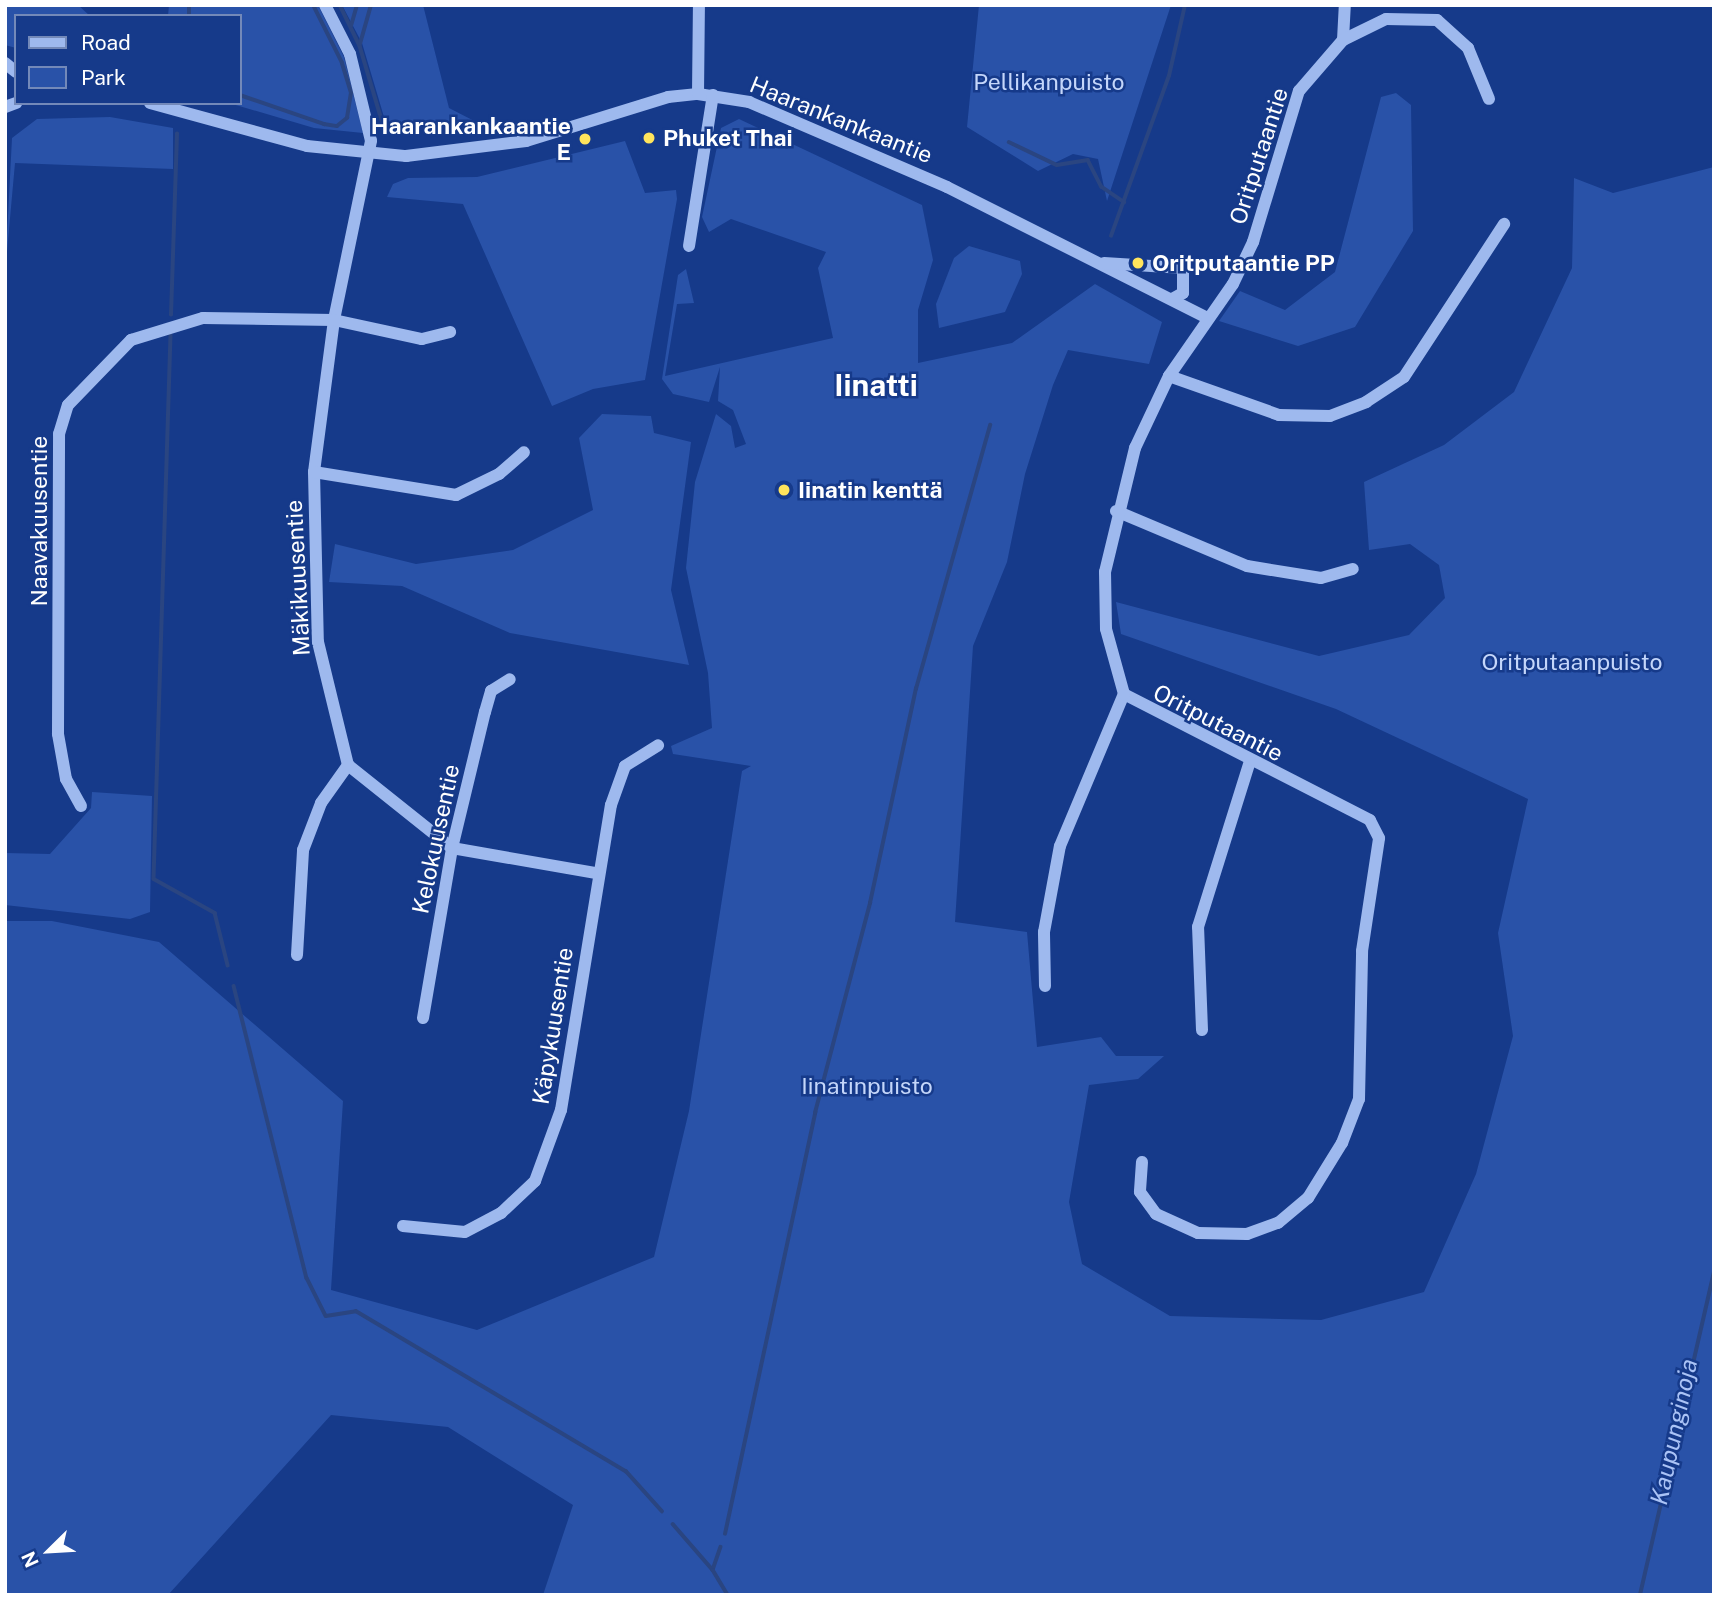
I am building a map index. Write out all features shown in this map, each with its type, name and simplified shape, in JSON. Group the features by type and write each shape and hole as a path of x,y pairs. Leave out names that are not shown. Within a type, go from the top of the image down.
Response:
{"street":[{"path":"326,5 349,54 368,154"},
{"path":"698,94 699,5"},
{"path":"1343,40 1345,5"},
{"name":"Oritputaantie","path":"1142,1162 1140,1192 1156,1214 1198,1233 1247,1234 1278,1223 1308,1198 1342,1143 1359,1099 1363,951 1377,829 1249,764 1124,694 1106,629 1105,572 1116,511 1135,448 1169,376 1205,317 1233,284 1253,242 1299,91 1343,40 1386,19 1437,20 1468,48 1489,99"},
{"name":"Haarankankaantie","path":"157,105 307,146 368,154 448,155 526,141 657,100 698,94 713,95 769,108 1101,263 1205,317"},
{"path":"689,246 713,95"},
{"name":"Mäkikuusentie","path":"348,765 318,642 314,472 334,320 368,154"},
{"path":"1169,376 1279,415 1330,416 1366,402 1404,377 1504,224"},
{"path":"1101,263 1183,268 1183,293 1172,299"},
{"name":"Naavakuusentie","path":"81,806 66,779 58,734 59,433 68,405 116,352 159,328 202,318 334,320 422,338 450,332"},
{"path":"314,472 456,495 524,453"},
{"path":"1116,511 1247,566 1321,578 1353,569"},
{"name":"Kelokuusentie","path":"423,1018 452,848 491,691 510,679"},
{"path":"1045,986 1044,932 1060,846 1124,694"},
{"name":"Käpykuusentie","path":"403,1226 465,1232 501,1213 535,1181 561,1110 595,873 625,766 658,745"},
{"path":"1202,1030 1198,927 1249,764"},
{"path":"297,955 303,849 321,803 348,765 452,848 595,873"}],"green space":[{"path":"5,5 78,5 88,14 14,14 14,47 5,45"},
{"path":"169,5 318,5 344,57 363,133 314,128 236,105 242,105 242,14 168,14"},
{"path":"342,5 423,5 449,108 486,127 387,127 362,43"},
{"name":"Pellikanpuisto","path":"979,5 1171,5 1107,201 1098,159 1073,154 1038,171 967,127"},
{"path":"1396,93 1411,105 1413,231 1355,327 1298,346 1219,321 1240,291 1285,310 1335,272 1381,97"},
{"path":"110,117 173,128 173,169 15,163 5,274 12,138 37,119"},
{"path":"739,119 922,205 933,260 918,310 918,363 1012,343 1095,284 1162,322 1149,364 1068,350 1053,385 1025,474 1007,562 973,646 955,922 1027,932 1037,1047 1101,1037 1116,1056 1164,1056 1138,1079 1089,1085 1069,1202 1082,1264 1170,1316 1321,1320 1424,1292 1476,1174 1513,1036 1498,933 1528,799 1336,709 1121,634 1116,602 1319,656 1409,635 1445,598 1439,565 1410,544 1369,550 1364,482 1444,445 1514,392 1572,268 1574,178 1613,193 1714,167 1714,1595 543,1595 573,1505 448,1427 331,1415 168,1595 5,1595 5,921 52,921 159,942 343,1101 331,1290 477,1330 654,1257 689,1111 742,771 751,766 673,754 671,746 712,728 708,673 686,568 695,482 716,414 731,426 735,448 746,444 733,410 718,401 720,367 709,402 673,394 662,379 678,275 686,269 694,303 677,304 665,376 833,338 818,268 826,252 731,219 709,232 702,217 721,128"},
{"path":"625,141 645,193 676,190 677,199 645,380 593,389 552,406 463,204 387,197 393,184 408,178 477,177"},
{"path":"969,246 1020,261 1022,274 1005,312 939,328 936,304 954,258"},
{"path":"602,414 651,416 654,433 691,442 671,590 689,665 510,633 402,586 329,582 335,544 416,564 513,550 593,510 579,438"},
{"path":"92,792 152,796 150,912 130,919 5,905 5,853 50,854 91,808"}],"waterway":[{"path":"189,5 189,14"},
{"path":"242,96 324,124 337,126 347,118 351,93 342,63 313,5"},
{"path":"340,5 360,46 384,127"},
{"path":"351,26 357,5"},
{"path":"360,44 371,5"},
{"path":"1111,236 1169,76 1185,5"},
{"path":"171,315 177,134"},
{"path":"1009,142 1057,165 1088,160 1102,187 1124,202"},
{"path":"171,335 154,879 215,913 228,965"},
{"path":"725,1534 815,1113 870,903 916,689 990,425"},
{"path":"234,986 307,1278 326,1316 356,1311 626,1471 662,1511"},
{"name":"Kaupunginoja","path":"1640,1595 1714,1271"},
{"path":"673,1524 713,1570"},
{"path":"721,1547 713,1570 728,1595"}],"place":[{"name":"Phuket Thai","path":"649,138"},
{"name":"Haarankankaantie E","path":"585,139"},
{"name":"Oritputaantie PP","path":"1138,263"},
{"name":"Iinatin kenttä","path":"784,490"}],"district":[{"name":"Iinatti","path":"876,385"}],"park label":[{"name":"Oritputaanpuisto","path":"1572,662"},
{"name":"Iinatinpuisto","path":"867,1086"}]}
